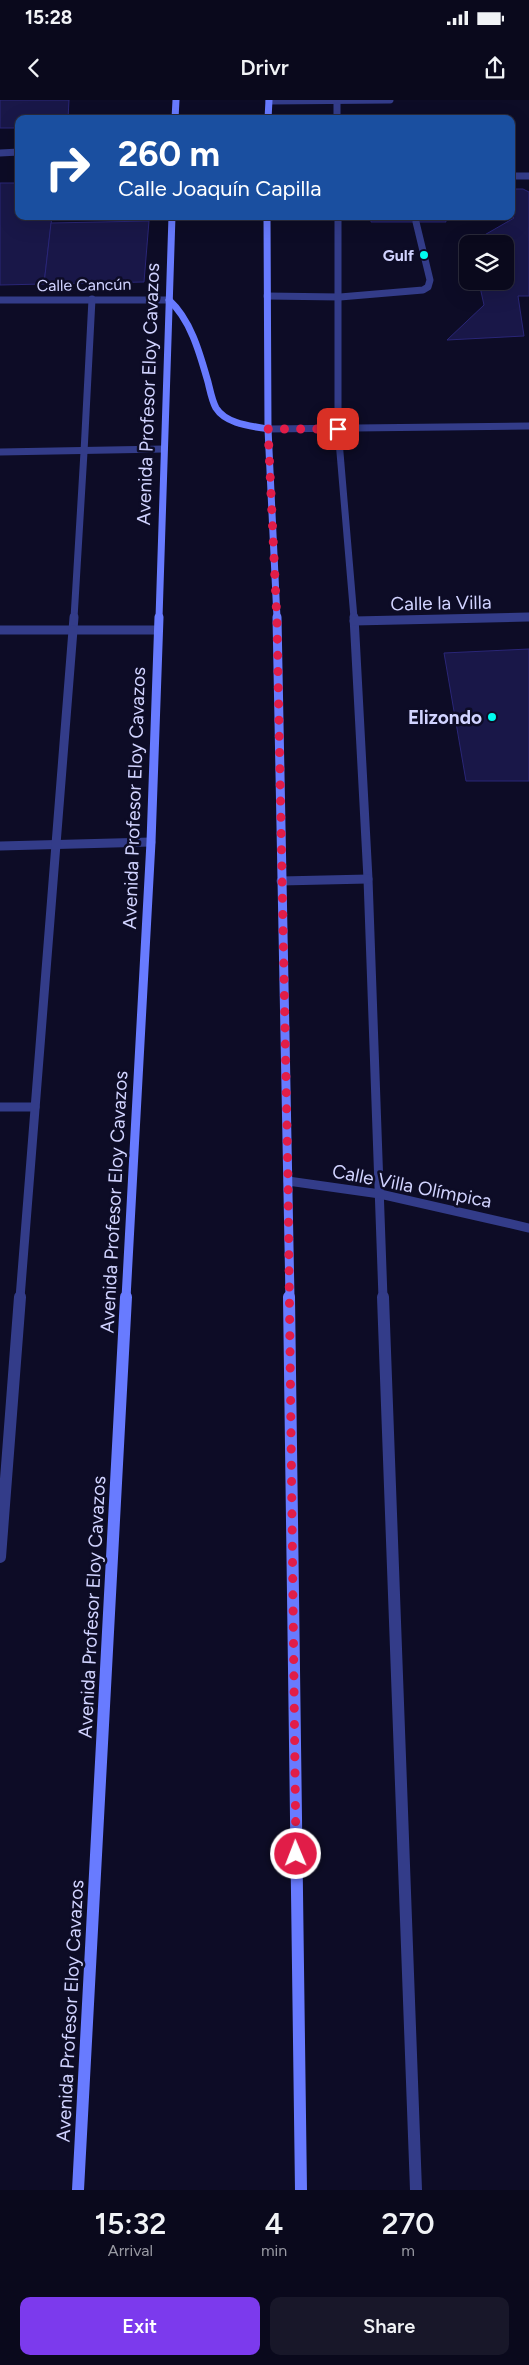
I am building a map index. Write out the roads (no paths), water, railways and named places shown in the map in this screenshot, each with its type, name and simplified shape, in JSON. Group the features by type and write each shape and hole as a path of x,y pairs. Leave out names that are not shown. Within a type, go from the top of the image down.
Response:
{"main road":[{"path":"176,100 176,115"},
{"path":"268,115 269,101"},
{"name":"Avenida Profesor Eloy Cavazos","path":"78,2190 151,842 172,220"},
{"path":"267,220 268,429 277,622 288,1180 301,2190"},
{"path":"169,300 178,308 198,348 216,408 229,418 245,425 268,429"}],"street":[{"path":"269,101 390,100"},
{"path":"337,101 337,115"},
{"path":"0,153 15,152"},
{"path":"515,176 529,176"},
{"path":"338,220 340,297 338,429 354,621 368,879 416,2190"},
{"path":"267,296 340,297 409,293 428,287 430,280 416,222"},
{"path":"0,1557 73,630 92,299"},
{"name":"Calle Cancún","path":"0,300 169,300"},
{"path":"268,429 529,426"},
{"path":"0,452 84,452 164,449"},
{"name":"Calle la Villa","path":"354,621 529,617"},
{"path":"0,630 158,630"},
{"path":"0,846 151,842"},
{"path":"281,881 368,879"},
{"path":"0,1107 35,1107"},
{"name":"Calle Villa Olímpica","path":"288,1180 380,1194 529,1228"}],"place":[{"name":"Gulf","path":"424,255"},
{"name":"Elizondo","path":"492,717"}]}
